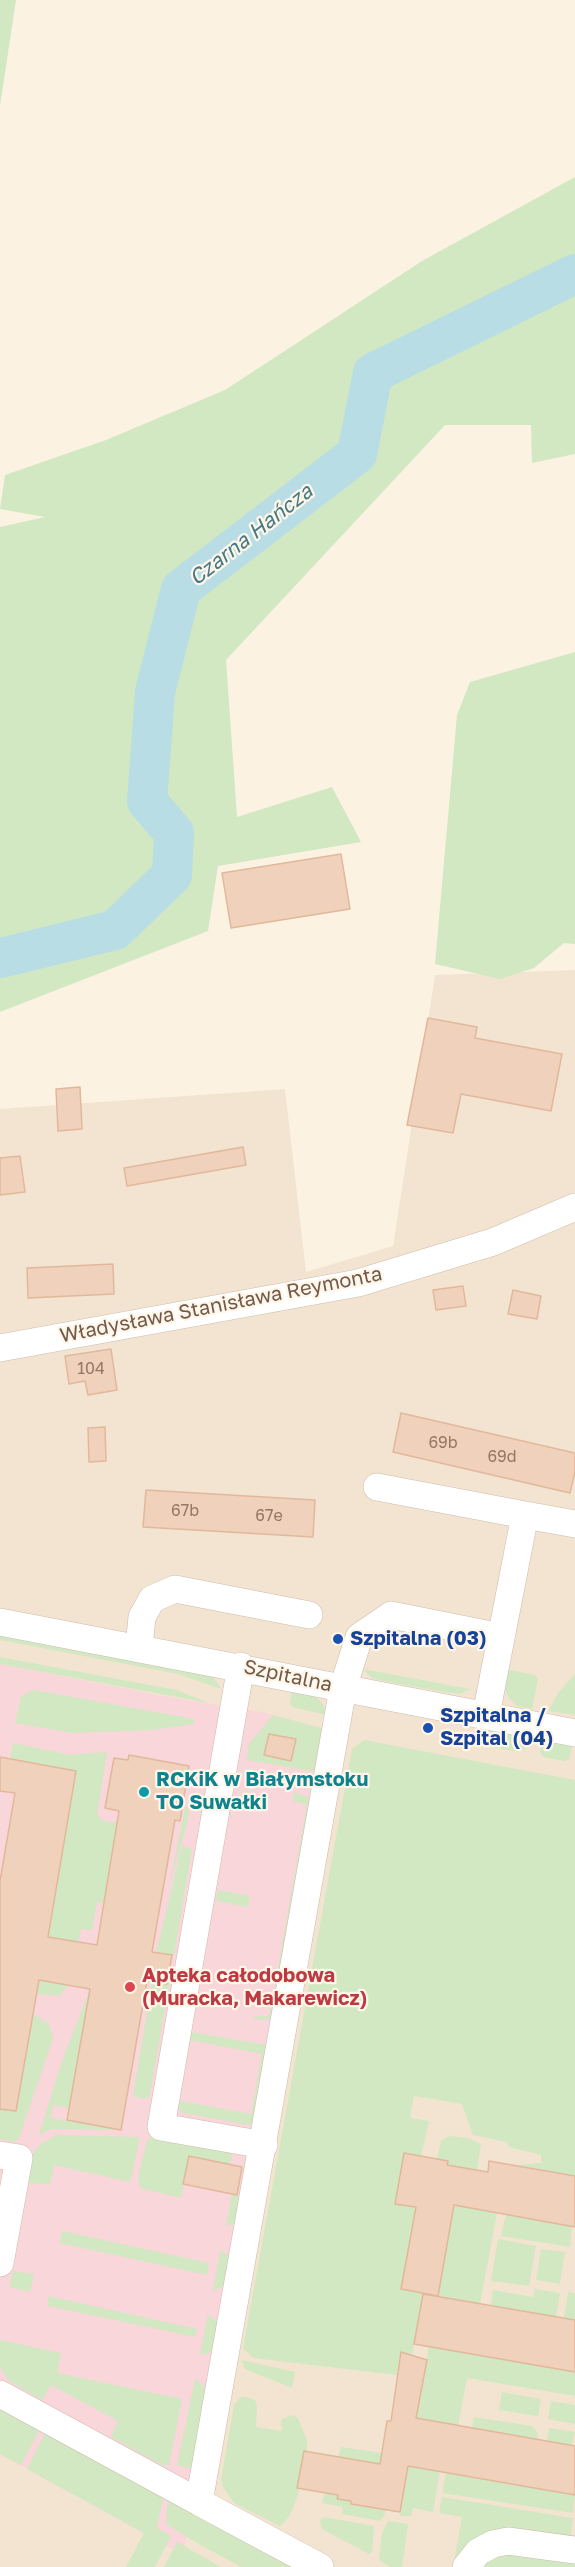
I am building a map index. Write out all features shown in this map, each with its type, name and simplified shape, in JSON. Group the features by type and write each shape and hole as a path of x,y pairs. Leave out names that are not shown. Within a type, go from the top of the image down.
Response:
{"street":[{"name":"Władysława Stanisława Reymonta","path":"0,1348 358,1283 493,1242 575,1207"},
{"path":"376,1487 575,1524"},
{"path":"486,1715 525,1515"},
{"path":"138,1647 142,1617 152,1599 176,1589 309,1615"},
{"path":"200,2502 343,1688 359,1637 391,1615 501,1637"},
{"name":"Szpitalna","path":"0,1622 241,1666 575,1733"},
{"path":"241,1666 222,1724 161,2127 264,2145"},
{"path":"0,2155 19,2158 0,2263"},
{"path":"0,2394 320,2567"},
{"path":"466,2567 478,2552 493,2544 508,2541 575,2550"}],"shaded area":[{"path":"575,970 575,2567 0,2567 0,1109 285,1089 306,1272 393,1246 435,975"},
{"path":"0,1664 169,1697 257,1711 325,1729 322,1770 183,2555 0,2454"}],"green space":[{"path":"0,0 16,0 0,106"},
{"path":"575,177 575,454 532,463 531,425 445,425 226,660 237,817 332,787 361,842 218,866 208,931 0,1012 0,527 45,517 0,509 5,475 106,440 225,390 422,261"},
{"path":"575,652 575,944 564,943 534,968 500,979 435,964 457,715 470,682"},
{"path":"0,1635 213,1677 221,1689 178,1674 0,1640"},
{"path":"0,1657 177,1690 209,1703 0,1664"},
{"path":"363,1669 470,1689 460,1694 373,1679"},
{"path":"505,1669 535,1675 538,1679 532,1709 517,1706 509,1698 503,1685"},
{"path":"575,1674 575,1715 548,1711 558,1693"},
{"path":"34,1690 194,1719 194,1724 152,1730 73,1733 15,1723 21,1696"},
{"path":"292,1690 316,1697 323,1704 326,1715 293,1707 290,1704"},
{"path":"273,1715 325,1729 318,1772 247,1760 248,1745"},
{"path":"508,1730 530,1734 524,1750 519,1752 466,1742 468,1732"},
{"path":"542,1738 573,1742 569,1759 565,1761 543,1757 540,1752"},
{"path":"364,1740 575,1780 575,2176 517,2165 541,2163 541,2155 509,2147 507,2142 473,2135 462,2104 414,2096 410,2118 429,2121 421,2156 405,2153 396,2204 416,2207 423,2293 412,2356 401,2353 397,2375 253,2358 243,2348 352,1749"},
{"path":"13,1743 70,1755 107,1752 97,1815 104,1821 117,1823 104,1903 97,1902 92,1930 81,1929 78,1942 48,1937 76,1771 10,1759"},
{"path":"294,1792 313,1799 273,2018 255,2019 254,2016 267,2016 270,2013 307,1805 293,1801"},
{"path":"185,1807 189,1809 188,1819 169,1888"},
{"path":"182,1846 192,1849 174,1955 156,1953"},
{"path":"218,1890 250,1896 248,1907 216,1901"},
{"path":"44,1949 70,1953 64,1984 68,1986 59,1996 37,1994"},
{"path":"152,1982 169,1984 150,2094 144,2099 133,2096"},
{"path":"90,1989 69,2108 53,2105 51,2118 121,2130 51,2129 39,2135 62,2061"},
{"path":"33,2014 49,2024 53,2038 19,2138 14,2142 0,2139 0,2109 16,2111"},
{"path":"191,2032 268,2045 254,2120 249,2125 183,2113 179,2107 175,2100 251,2114 262,2054 189,2040"},
{"path":"56,2135 140,2137 130,2182 54,2165 50,2184 28,2183 34,2151"},
{"path":"449,2136 468,2138 481,2144 477,2170 447,2165 447,2161 437,2159 441,2141"},
{"path":"148,2138 232,2153 230,2164 189,2156 181,2198 140,2188 138,2176"},
{"path":"232,2194 245,2197 238,2222 226,2226"},
{"path":"454,2203 497,2213 480,2304 438,2296"},
{"path":"506,2215 572,2226 570,2247 501,2236"},
{"path":"62,2231 209,2263 207,2275 59,2243"},
{"path":"498,2239 536,2246 529,2286 491,2281"},
{"path":"541,2249 565,2252 560,2284 536,2280"},
{"path":"220,2250 230,2257 224,2286 213,2291"},
{"path":"13,2271 34,2274 30,2292 9,2287"},
{"path":"535,2289 560,2293 556,2317 491,2306 493,2290 533,2297"},
{"path":"568,2292 575,2293 575,2320 564,2318"},
{"path":"48,2296 197,2329 195,2337 48,2306"},
{"path":"208,2315 219,2323 215,2349 207,2354 200,2354"},
{"path":"0,2340 61,2353 57,2373 182,2399 169,2465 162,2465 111,2437 118,2421 51,2385 42,2400 8,2380 0,2367"},
{"path":"429,2346 575,2372 575,2396 467,2378 458,2426 416,2418"},
{"path":"242,2360 295,2372 292,2388 245,2369"},
{"path":"195,2379 206,2388 196,2462 190,2469 177,2465"},
{"path":"502,2392 541,2399 538,2416 499,2410"},
{"path":"242,2396 255,2400 256,2427 282,2431 281,2420 291,2415 298,2418 307,2440 307,2452 304,2452 298,2495 289,2517 280,2526 234,2503 223,2487 221,2480 234,2405"},
{"path":"551,2401 575,2405 575,2424 548,2419"},
{"path":"0,2406 40,2429 21,2465 0,2454"},
{"path":"474,2417 532,2426 537,2432 538,2439 472,2428"},
{"path":"549,2428 575,2432 572,2445 547,2441"},
{"path":"46,2431 164,2494 157,2528 171,2536 155,2567 126,2567 144,2533 27,2469"},
{"path":"341,2447 382,2453 381,2455 393,2457 392,2466 338,2457"},
{"path":"408,2466 440,2471 433,2512 413,2508 411,2516 400,2516"},
{"path":"446,2473 575,2495 573,2513 442,2493"},
{"path":"325,2493 338,2495 338,2498 365,2507 366,2503 386,2507 384,2516 380,2521 342,2514 343,2507 322,2503"},
{"path":"168,2497 293,2567 241,2567 190,2539 166,2524"},
{"path":"442,2497 573,2518 570,2540 453,2567 462,2517 439,2513"},
{"path":"324,2517 374,2526 372,2552 369,2554 322,2529 320,2520"},
{"path":"388,2521 408,2524 402,2567 390,2567 379,2560 382,2533"},
{"path":"177,2542 221,2567 164,2567"},
{"path":"499,2550 575,2558 575,2567 478,2567"}],"building":[{"path":"341,854 350,909 231,928 222,873"},
{"path":"428,1018 477,1027 475,1038 562,1054 551,1111 461,1094 453,1133 407,1125"},
{"path":"80,1087 82,1129 58,1131 56,1089"},
{"path":"243,1147 246,1165 127,1186 124,1168"},
{"path":"20,1156 25,1192 0,1195 0,1158"},
{"path":"113,1264 114,1294 28,1298 27,1268"},
{"path":"463,1286 466,1306 436,1310 433,1290"},
{"path":"513,1290 541,1296 537,1319 508,1314"},
{"path":"111,1349 117,1390 88,1395 85,1381 69,1384 65,1356"},
{"path":"401,1413 575,1453 575,1472 570,1493 393,1452"},
{"path":"105,1427 106,1461 89,1462 88,1428"},
{"path":"146,1490 315,1500 313,1537 143,1527"},
{"path":"269,1734 296,1739 291,1761 264,1755"},
{"path":"129,1755 189,1766 180,1821 175,1820 152,1952 172,1955 167,1984 147,1981 121,2130 67,2120 90,1989 39,1980 16,2111 0,2109 0,1881 15,1793 0,1791 0,1757 76,1771 48,1937 97,1945 119,1811 105,1808 114,1758 128,1760"},
{"path":"404,2153 448,2161 447,2165 488,2172 489,2161 575,2176 575,2227 454,2205 438,2296 401,2289 416,2207 395,2204"},
{"path":"189,2156 242,2167 237,2195 183,2184"},
{"path":"423,2294 575,2320 575,2372 414,2344"},
{"path":"401,2352 427,2360 416,2418 575,2446 575,2495 408,2466 400,2512 351,2504 351,2501 337,2499 338,2495 297,2488 304,2451 380,2464 387,2421 391,2421"}],"waterway":[{"name":"Czarna Hańcza","path":"0,958 115,930 172,875 174,833 147,801 155,692 181,589 357,454 373,373 575,274"}],"place":[{"name":"Szpitalna (03)","path":"338,1639"},
{"name":"Szpitalna / Szpital (04)","path":"428,1728"},
{"name":"RCKiK w Białymstoku TO Suwałki","path":"144,1792"},
{"name":"Apteka całodobowa (Muracka, Makarewicz)","path":"130,1987"}]}
